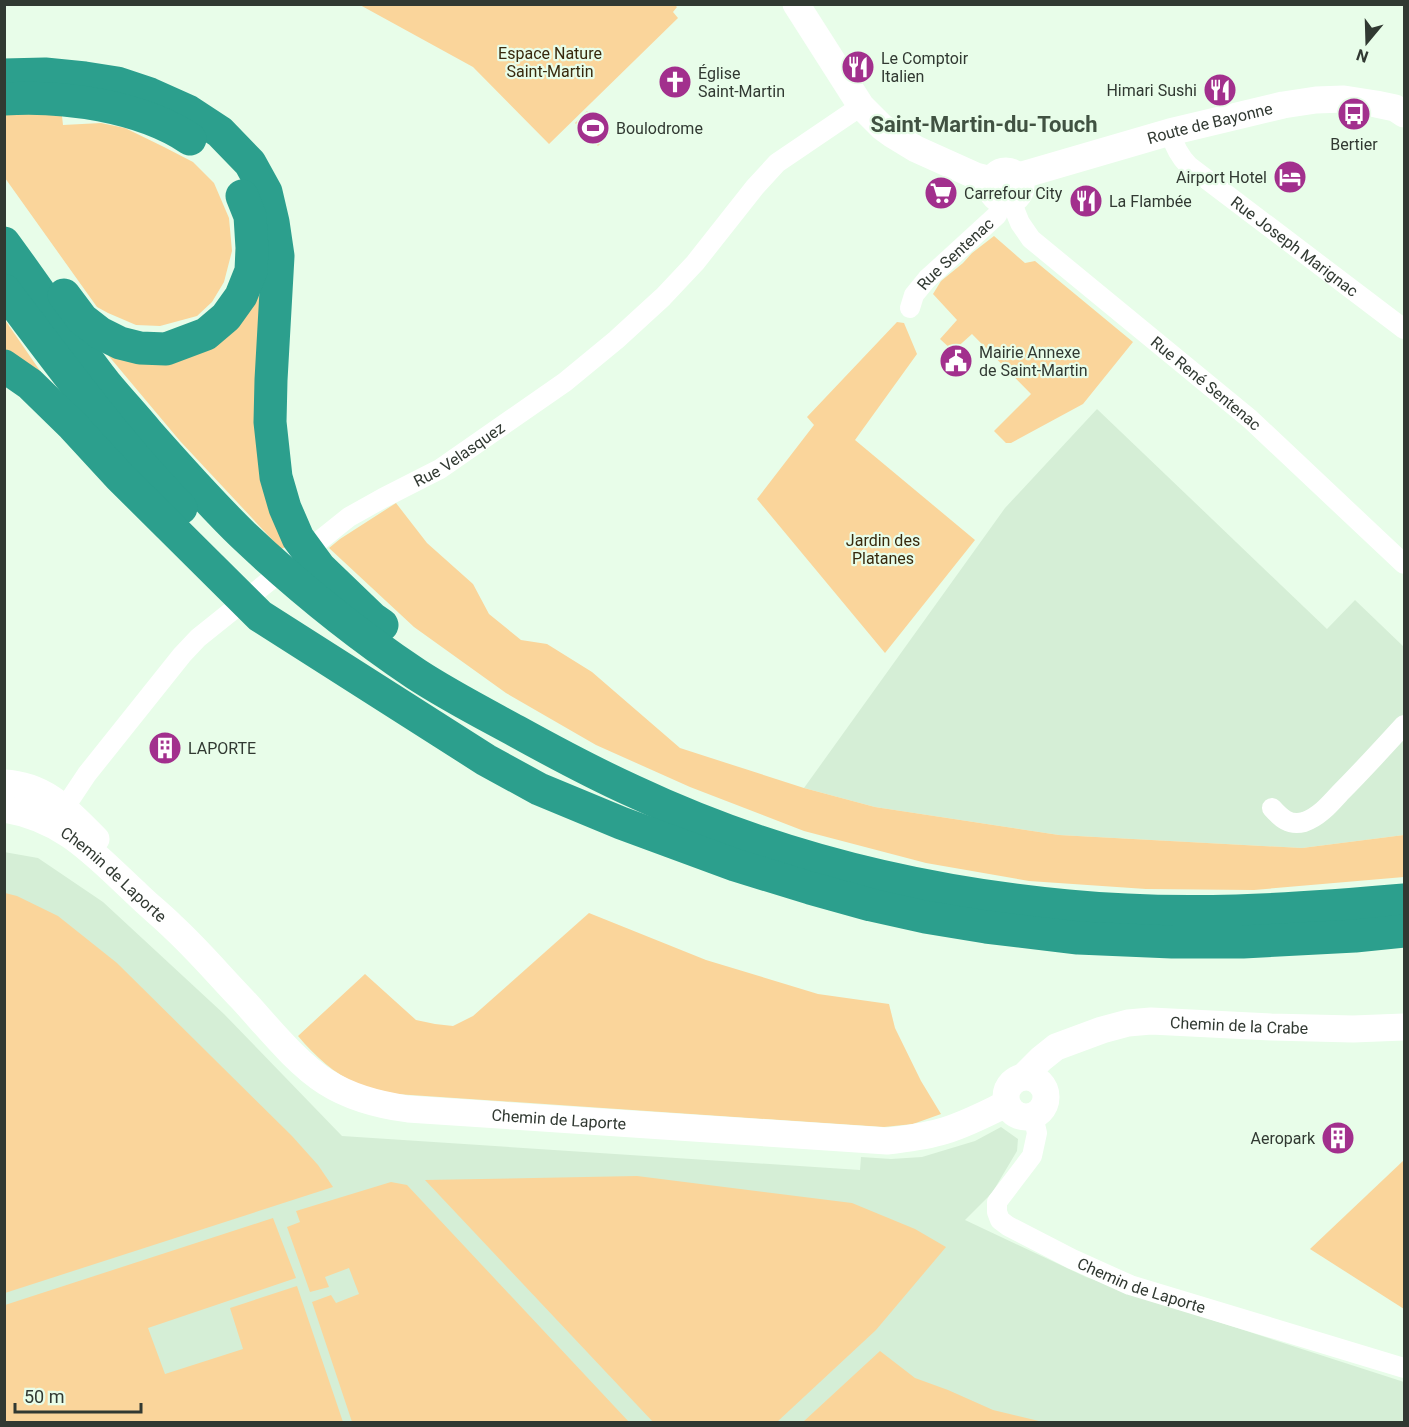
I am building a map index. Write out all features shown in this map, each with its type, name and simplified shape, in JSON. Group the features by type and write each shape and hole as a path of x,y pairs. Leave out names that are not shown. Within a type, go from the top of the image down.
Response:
{"highway":[{"path":"4,75 45,74 85,78 117,83 150,94 188,111 220,132 250,163 266,192 278,256 270,422 276,477 285,508 298,538 320,568 372,618 433,664 504,725"},
{"path":"4,99 74,101 129,111 176,129 209,152 237,181 250,216 251,271 241,296 226,317 206,334 166,349 140,348 120,343 100,333 82,319 4,218"},
{"path":"4,243 106,384 182,472 242,533 295,582 353,630 420,677 571,761 637,793 710,823 835,865 984,896 1070,906 1172,912 1286,910 1404,900"},
{"path":"4,290 87,399 164,490 235,563 275,600 334,646 390,700"},
{"path":"4,366 30,384 260,616 486,760 539,789 621,823 735,865 871,905 986,927 1090,939 1172,942 1243,942 1404,931"}],"street":[{"path":"796,4 861,106 882,127 916,149 1006,190"},
{"name":"Route de Bayonne","path":"1006,190 1026,173 1170,132 1283,105 1316,100 1358,100 1401,105"},
{"name":"Rue Velasquez","path":"58,816 87,774 198,638 349,517 440,469 565,382 663,297 695,263 755,186 777,163 861,106"},
{"name":"Rue Joseph Marignac","path":"1170,132 1173,146 1189,166 1404,329"},
{"name":"Rue Sentenac","path":"910,308 914,295 921,287 997,215 1006,190"},
{"name":"Rue René Sentenac","path":"1006,190 1020,224 1032,239 1250,419 1404,564"},
{"path":"1272,808 1283,820 1292,823 1303,822 1320,813 1360,774 1404,725"},
{"path":"4,783 13,783 39,791 54,799 58,816 31,815 4,809"},
{"name":"Chemin de Laporte","path":"58,816 143,886 174,927 309,1069 338,1089 360,1099 408,1109 887,1141 910,1139 940,1132 1006,1104"},
{"name":"Chemin de la Crabe","path":"1034,1082 1046,1076 1051,1065 1061,1053 1077,1040 1128,1023 1151,1021 1271,1027 1404,1027"},
{"path":"1033,1116 1025,1118 1017,1116 1005,1100 1006,1089 1013,1081 1034,1082"},
{"name":"Chemin de Laporte","path":"1034,1082 1046,1096 1046,1101 1039,1113 1033,1116 1037,1133 1032,1156 997,1202 1000,1220 1072,1259 1131,1285 1404,1368"}],"shaded area":[{"path":"1097,409 1327,629 1355,600 1404,647 1404,835 1302,848 1059,835 875,807 804,788 1005,508"},
{"path":"4,852 38,858 103,902 224,1014 342,1136 860,1170 861,1157 891,1159 922,1157 975,1141 1001,1127 1018,1139 1017,1151 992,1193 965,1220 1086,1277 1404,1382 1404,1422 5,1422"}],"green space":[{"name":"Espace Nature Saint-Martin","path":"360,5 675,5 677,7 673,12 678,18 549,144 473,67"},
{"name":"Boulodrome","path":"587,111 610,133 598,146 575,123"},
{"path":"17,112 62,116 63,125 101,123 125,128 193,162 214,183 229,218 232,251 224,282 212,302 197,316 160,326 136,325 97,307 5,178 4,115"},
{"path":"994,236 1025,263 1035,261 1133,342 1083,404 1011,443 1006,443 994,431 1031,394 972,334 953,351 940,339 957,320 933,294 941,281"},
{"path":"254,291 265,300 288,546 281,549 180,441 102,348 132,356"},
{"path":"5,320 45,378 5,351"},
{"name":"Jardin des Platanes","path":"897,322 904,323 917,354 855,440 975,540 885,653 757,499 814,425 807,417"},
{"path":"396,503 427,543 473,584 489,614 521,640 547,644 592,672 680,748 804,788 875,807 1059,835 1302,848 1404,835 1404,877 1254,890 1146,889 1029,881 926,863 804,831 690,787 596,745 506,693 414,627 329,548"},
{"path":"5,893 17,896 58,916 117,963 292,1136 318,1165 333,1187 5,1293"},
{"path":"589,913 706,960 818,994 889,1004 895,1028 921,1081 941,1114 913,1124 884,1127 396,1094 372,1089 349,1080 333,1070 298,1036 365,974 416,1020 453,1026 473,1016"},
{"path":"1404,1160 1404,1309 1310,1249"},
{"path":"637,1176 852,1203 915,1229 946,1247 876,1330 777,1422 653,1422 425,1180"},
{"path":"391,1182 407,1185 629,1422 352,1422 312,1302 331,1295 336,1303 359,1294 349,1268 325,1277 329,1287 310,1292 287,1227 300,1222 296,1211"},
{"path":"273,1218 296,1278 148,1328 165,1374 243,1349 230,1308 297,1286 343,1422 5,1422 5,1305"},
{"path":"880,1351 915,1378 993,1410 1043,1422 803,1422"}],"place":[{"name":"Le Comptoir Italien","path":"858,67"},
{"name":"Église Saint-Martin","path":"675,82"},
{"name":"Himari Sushi","path":"1220,90"},
{"name":"Bertier","path":"1354,114"},
{"name":"Boulodrome","path":"593,128"},
{"name":"Airport Hotel","path":"1290,177"},
{"name":"Carrefour City","path":"941,193"},
{"name":"La Flambée","path":"1086,201"},
{"name":"Mairie Annexe de Saint-Martin","path":"956,361"},
{"name":"LAPORTE","path":"165,748"},
{"name":"Aeropark","path":"1338,1138"}],"district":[{"name":"Saint-Martin-du-Touch","path":"984,124"}]}
